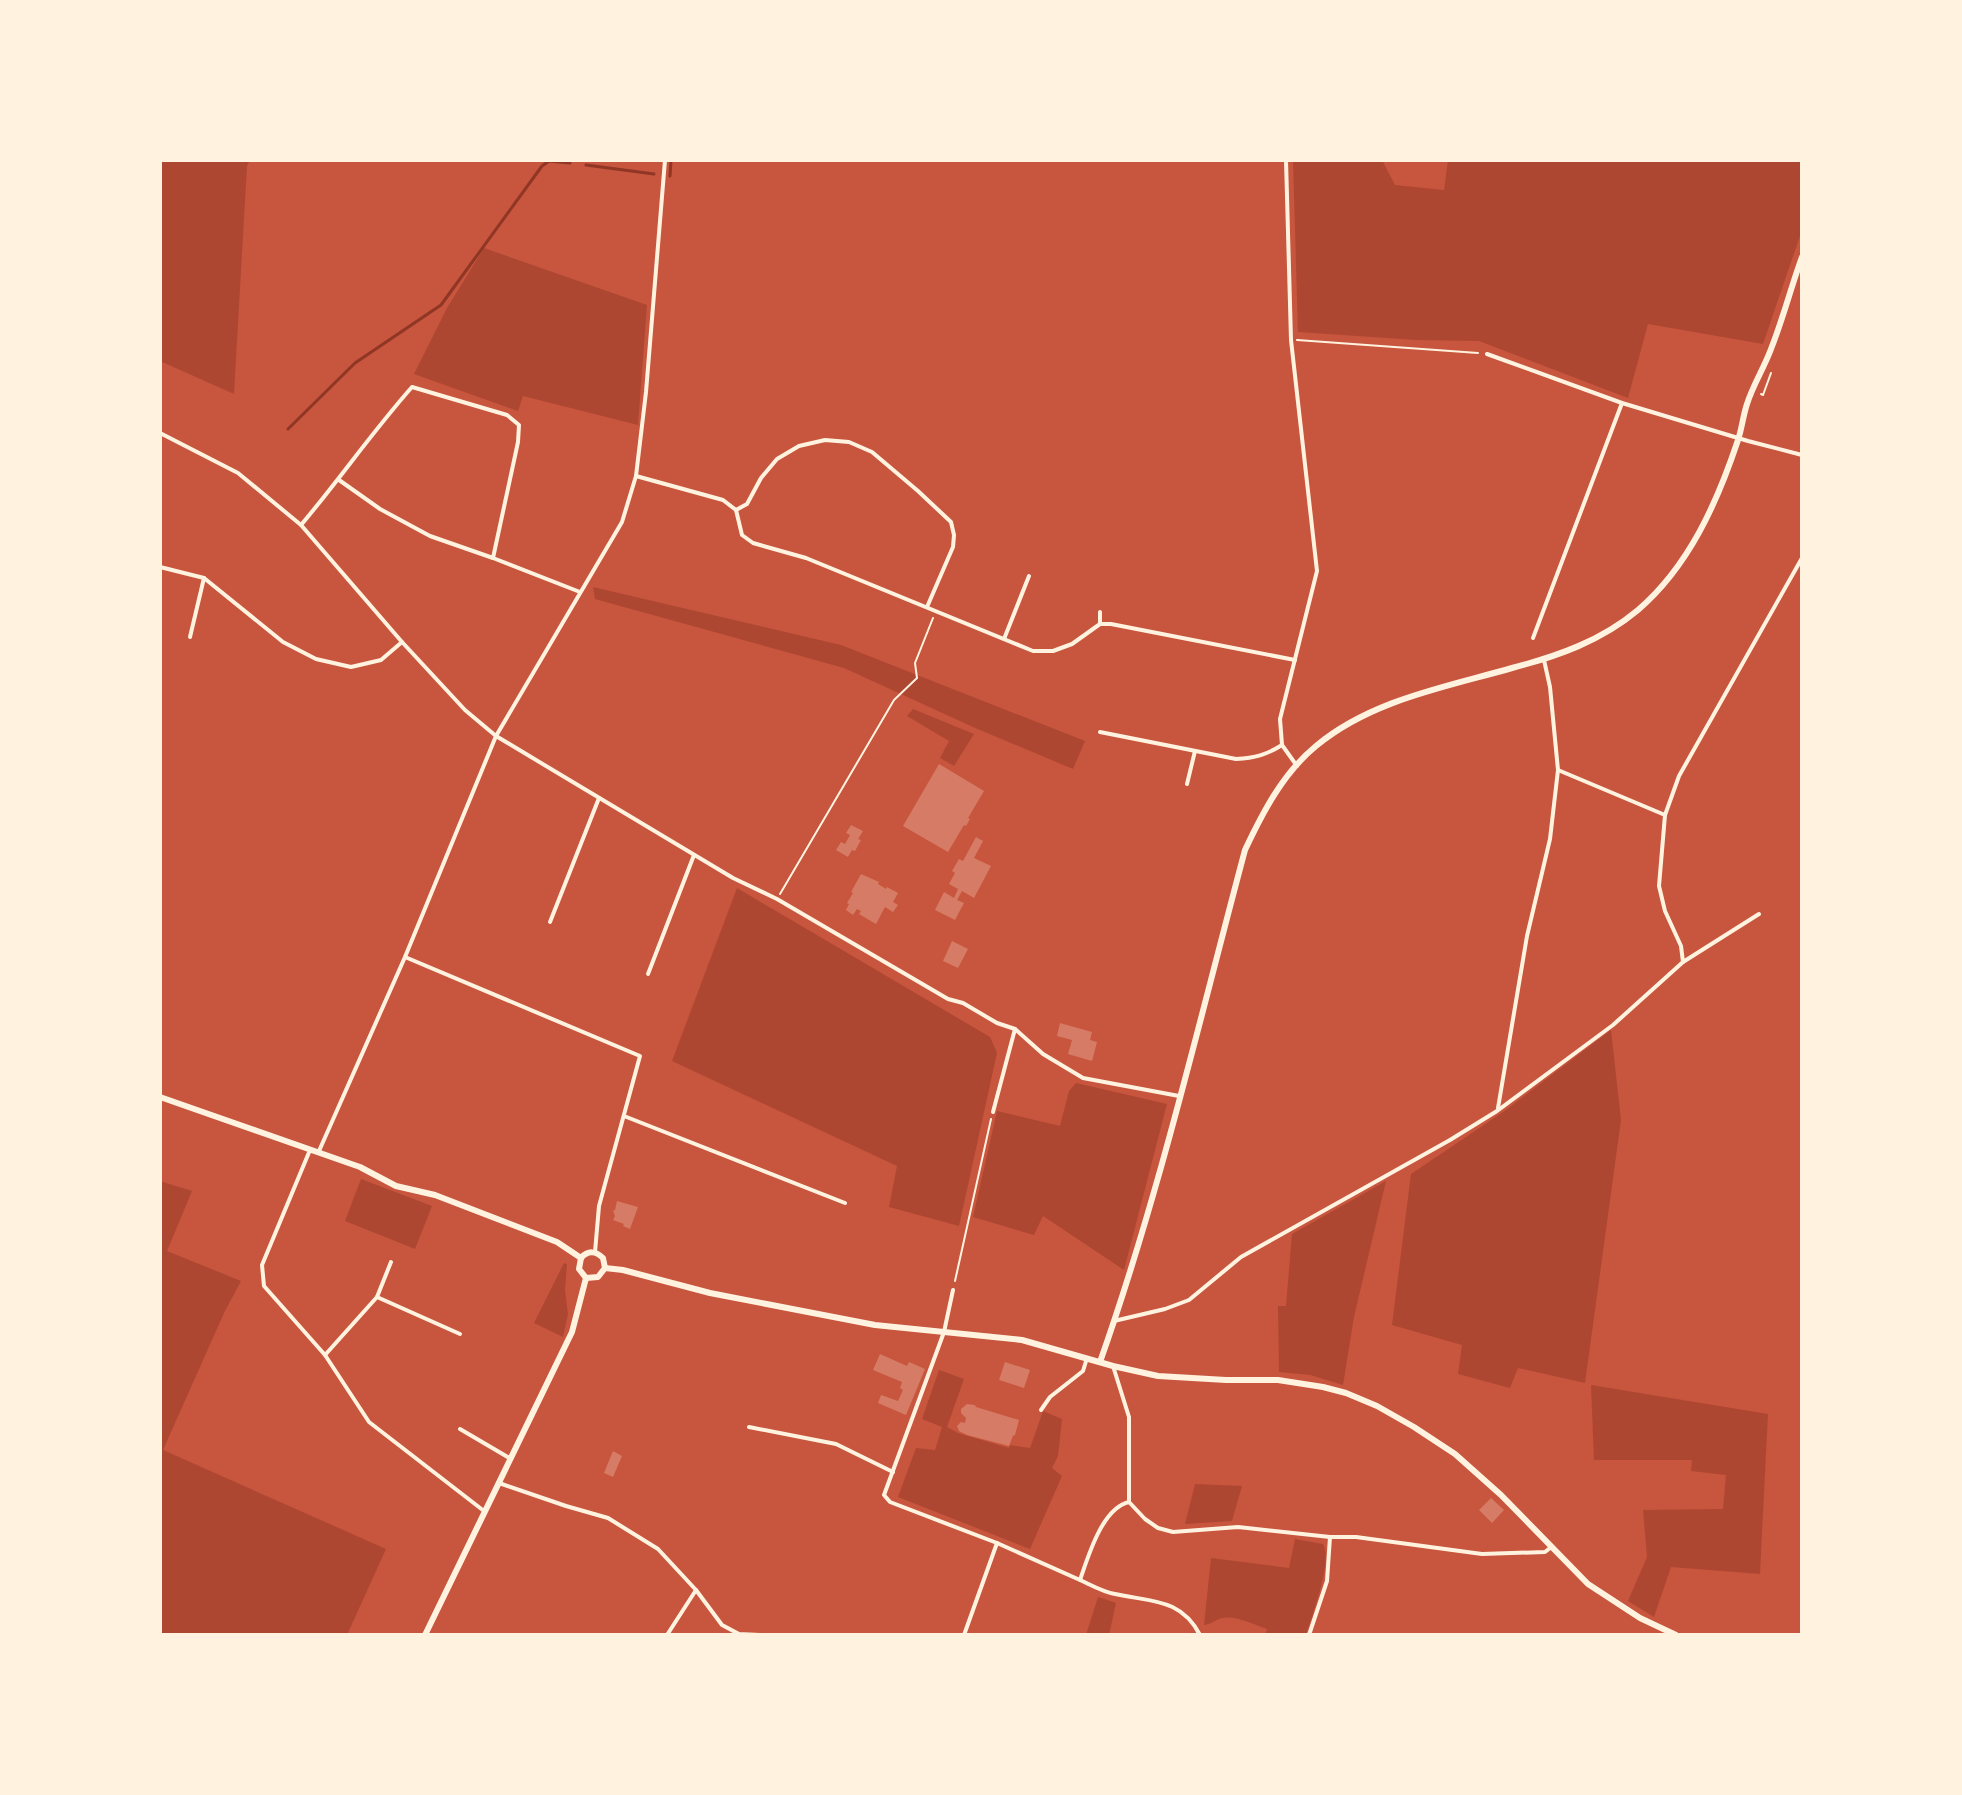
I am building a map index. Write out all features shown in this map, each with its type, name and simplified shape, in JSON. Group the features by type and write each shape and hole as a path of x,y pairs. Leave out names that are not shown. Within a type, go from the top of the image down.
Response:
{"street":[{"path":"319,1151 405,957 496,736 622,522 636,476 646,392 665,160"},
{"path":"1286,160 1291,340 1317,571 1280,719 1282,745 1297,766"},
{"path":"1100,1362 1182,1097 1245,850 1277,790 1314,747 1367,714 1402,700 1544,660 1591,641 1637,610 1670,577 1693,545 1710,511 1738,438 1747,404 1772,348 1802,257"},
{"path":"1487,354 1622,403 1802,455"},
{"path":"301,525 412,387 507,415 519,425 493,558"},
{"path":"1533,638 1622,403"},
{"path":"160,433 238,473 301,525 402,642 465,710 496,736 733,878 777,899 948,999 963,1003 997,1023 1015,1029 1043,1054 1083,1078 1182,1097"},
{"path":"736,510 747,504 761,478 777,459 799,446 825,440 849,442 872,452 951,522 953,547 927,607"},
{"path":"636,476 723,500 736,510 742,535 753,543 806,558 1033,651 1053,651 1072,644 1100,624 1111,624 1295,660"},
{"path":"339,480 380,509 430,536 580,592"},
{"path":"1683,962 1681,946 1665,911 1659,886 1665,815 1679,776 1802,558"},
{"path":"160,567 204,578 283,642 316,659 351,667 381,660 402,642"},
{"path":"1004,639 1029,576"},
{"path":"190,637 204,578"},
{"path":"1100,612 1100,624"},
{"path":"1497,1111 1527,936 1550,839 1558,770 1550,687 1544,660"},
{"path":"1100,732 1236,759 1268,754 1282,745"},
{"path":"1187,784 1195,750"},
{"path":"1558,770 1665,815"},
{"path":"550,922 599,798"},
{"path":"648,974 694,855"},
{"path":"1114,1321 1189,1300 1241,1257 1497,1111 1613,1025 1683,962 1759,914"},
{"path":"405,957 640,1056 599,1206 595,1252"},
{"path":"993,1112 1015,1029"},
{"path":"160,1097 319,1151 360,1167 396,1186 435,1195 557,1242 581,1258"},
{"path":"624,1116 845,1203"},
{"path":"311,1148 262,1265 264,1286 325,1355 369,1422 485,1512"},
{"path":"595,1252 603,1258 605,1268 598,1277 586,1278 579,1269 581,1258 595,1252"},
{"path":"325,1355 377,1297 391,1262"},
{"path":"605,1268 710,1293 875,1325 1022,1340 1158,1376 1283,1381 1346,1393 1414,1427 1455,1454 1501,1495 1588,1584 1614,1603 1676,1635"},
{"path":"425,1635 572,1332 586,1278"},
{"path":"953,1290 944,1332 884,1495 890,1502 997,1543 1110,1594 1180,1609 1194,1623 1200,1635"},
{"path":"377,1297 460,1334"},
{"path":"1041,1410 1050,1397 1083,1371 1087,1358"},
{"path":"1113,1366 1129,1417 1129,1502 1158,1528 1173,1532 1238,1527 1356,1537 1482,1554 1545,1552 1551,1547"},
{"path":"749,1427 836,1444 893,1472"},
{"path":"460,1429 511,1459"},
{"path":"499,1483 608,1518 658,1549 696,1590 722,1625 739,1634 760,1635"},
{"path":"1080,1580 1111,1513 1129,1502"},
{"path":"1309,1635 1327,1581 1330,1537"},
{"path":"964,1635 997,1543"},
{"path":"667,1635 696,1590"}],"path":[{"path":"1291,340 1487,354"},
{"path":"777,899 894,700 917,678 915,663 936,611"},
{"path":"953,1290 993,1112"}],"shaded area":[{"path":"160,160 250,160 247,166 234,394 160,361"},
{"path":"1293,160 1382,160 1395,185 1444,190 1448,160 1802,160 1802,230 1763,344 1648,324 1628,398 1479,341 1298,332"},
{"path":"484,248 647,305 638,425 523,396 518,411 414,374 447,308"},
{"path":"593,587 841,645 1085,741 1073,769 844,668 595,599"},
{"path":"913,709 974,734 954,766 940,758 949,741 907,716"},
{"path":"737,888 990,1037 997,1053 959,1226 889,1207 897,1166 672,1061"},
{"path":"1611,1030 1621,1120 1585,1383 1518,1368 1510,1388 1458,1374 1462,1345 1392,1325 1411,1174 1503,1112"},
{"path":"1076,1083 1167,1104 1124,1270 1043,1216 1034,1235 973,1217 997,1111 1060,1126 1069,1091"},
{"path":"361,1179 432,1206 415,1249 345,1221"},
{"path":"160,1181 192,1191 167,1251 241,1281 163,1450 386,1549 347,1635 160,1635"},
{"path":"1386,1181 1354,1317 1343,1385 1310,1375 1279,1372 1278,1306 1286,1306 1292,1234"},
{"path":"564,1263 567,1264 565,1290 568,1314 563,1337 534,1323"},
{"path":"939,1370 964,1379 947,1427 958,1433 1009,1448 1010,1445 1030,1448 1043,1411 1062,1419 1058,1456 1052,1468 1062,1476 1030,1549 898,1497 916,1448 935,1450 942,1427 922,1419"},
{"path":"1591,1385 1768,1414 1760,1574 1671,1567 1654,1617 1628,1601 1647,1557 1643,1510 1723,1509 1726,1475 1691,1471 1692,1460 1594,1460"},
{"path":"1195,1484 1242,1486 1232,1521 1185,1524"},
{"path":"1295,1539 1323,1544 1325,1552 1320,1589 1306,1635 1265,1635 1267,1629 1233,1618 1222,1618 1204,1625 1211,1558 1289,1568"},
{"path":"1098,1597 1116,1603 1109,1635 1086,1635"}],"building":[{"path":"939,764 984,791 948,852 903,826"},
{"path":"851,825 863,831 855,851 852,850 848,857 836,850 841,842 845,844"},
{"path":"976,837 983,841 974,858 991,866 974,898 962,891 957,900 964,903 955,920 935,910 944,892 954,898 958,889 949,884 955,873 952,871 959,859 963,861"},
{"path":"861,874 898,893 893,902 898,905 893,912 885,907 876,924 859,914 861,911 857,909 853,915 846,910"},
{"path":"952,941 968,949 958,968 943,961"},
{"path":"1060,1023 1092,1032 1090,1040 1097,1042 1092,1061 1068,1054 1072,1040 1057,1036"},
{"path":"617,1201 638,1207 630,1229 613,1220"},
{"path":"880,1354 907,1366 909,1362 925,1369 906,1415 878,1403 881,1395 898,1401 903,1390 900,1388 902,1382 873,1370"},
{"path":"1005,1362 1030,1370 1024,1388 999,1380"},
{"path":"967,1404 1019,1420 1009,1446 959,1431 957,1426 965,1423 966,1418 961,1409"},
{"path":"613,1451 622,1456 613,1477 604,1473"},
{"path":"1491,1498 1504,1510 1492,1523 1479,1510"}],"waterway":[{"path":"670,176 671,160"},
{"path":"288,429 355,363 441,305 542,166 549,161 570,163"},
{"path":"586,165 654,174"}]}
